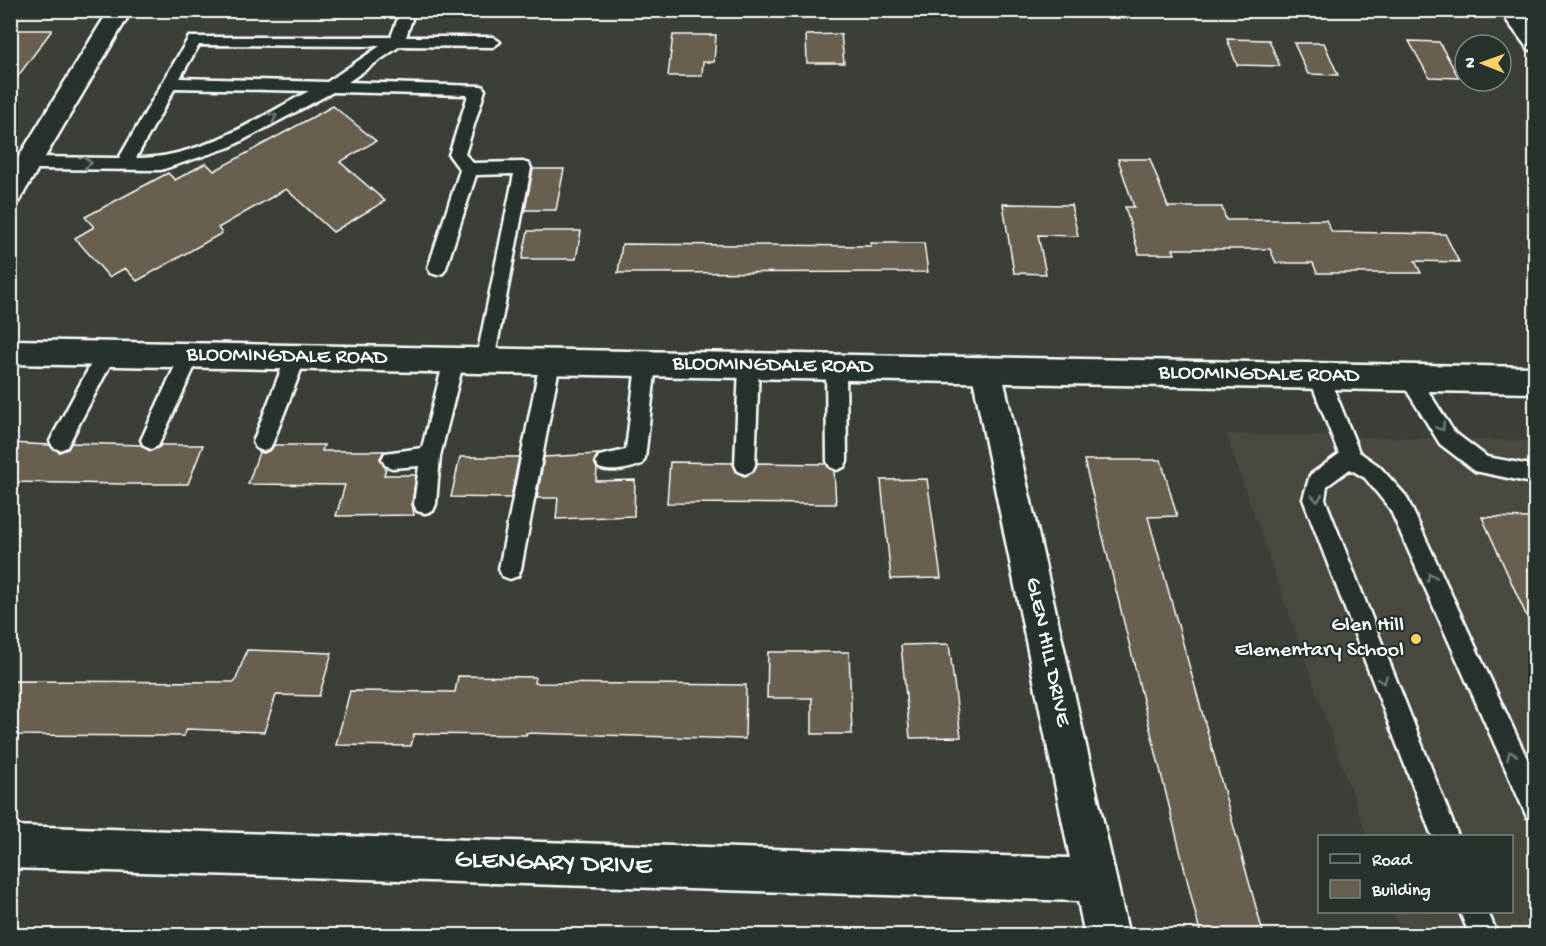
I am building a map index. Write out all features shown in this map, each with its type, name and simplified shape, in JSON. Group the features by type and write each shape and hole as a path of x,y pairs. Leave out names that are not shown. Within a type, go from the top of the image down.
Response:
{"street":[{"path":"10,194 121,10"},
{"path":"1510,10 1536,44"},
{"name":"BLOOMINGDALE ROAD","path":"10,352 1536,380"},
{"name":"GLEN HILL DRIVE","path":"986,369 1107,936"},
{"name":"GLENGARY DRIVE","path":"10,847 1096,880"}],"lane":[{"path":"29,163 160,164 224,143 333,86 396,41 408,10"},
{"path":"124,164 194,40 493,42"},
{"path":"170,83 477,90 457,155 469,169"},
{"path":"469,169 523,168 486,361"},
{"path":"437,268 469,169"},
{"path":"60,441 106,354"},
{"path":"151,440 190,355"},
{"path":"263,442 296,357"},
{"path":"425,504 430,456 454,360"},
{"path":"510,570 550,362"},
{"path":"606,462 635,458 646,364"},
{"path":"745,465 749,366"},
{"path":"836,367 837,461"},
{"path":"1319,377 1351,458 1372,471 1398,503 1536,808"},
{"path":"1409,378 1447,438 1482,465 1536,475"},
{"path":"392,459 430,456"},
{"path":"1351,458 1334,467 1317,482 1314,499 1444,835"},
{"path":"1474,913 1484,936"}],"shaded area":[{"name":"Glen Hill Elementary School","path":"1226,434 1535,441 1535,935 1402,935 1393,913 1513,913 1513,835 1367,835"}],"building":[{"path":"10,30 52,30 10,87"},
{"path":"841,34 844,63 807,63 806,35"},
{"path":"673,35 716,35 714,62 703,62 702,76 668,76"},
{"path":"1227,39 1269,40 1280,66 1237,65"},
{"path":"1409,41 1439,42 1453,67 1453,78 1429,77"},
{"path":"1294,43 1324,43 1338,75 1308,74"},
{"path":"333,106 376,141 340,162 385,201 333,232 286,189 218,228 222,233 137,281 125,268 109,277 75,238 94,227 85,217 168,173 175,180 206,163 214,171"},
{"path":"1118,159 1150,159 1168,207 1222,207 1226,220 1326,220 1332,232 1445,234 1459,262 1415,261 1421,273 1317,273 1313,263 1276,263 1270,249 1173,249 1175,254 1139,254 1125,207 1134,207"},
{"path":"533,169 564,169 556,210 525,210"},
{"path":"1003,204 1071,205 1078,236 1038,235 1046,274 1014,273"},
{"path":"528,231 581,231 576,259 522,259"},
{"path":"871,243 924,243 928,272 618,273 622,244 871,246"},
{"path":"10,443 50,445 59,452 68,449 71,443 141,445 150,451 161,445 203,445 188,484 124,484 10,482"},
{"path":"274,445 324,445 322,451 384,451 380,458 386,468 384,475 416,475 412,504 414,515 336,516 345,485 248,484 259,452 264,453 271,450"},
{"path":"598,454 594,461 597,469 596,481 635,480 634,516 556,519 558,498 537,498 544,457"},
{"path":"460,457 519,457 511,498 451,497"},
{"path":"1084,460 1161,460 1177,516 1148,517 1264,936 1201,936"},
{"path":"670,462 733,463 736,472 744,476 754,472 757,463 826,464 834,471 836,504 667,503"},
{"path":"927,479 941,578 891,579 881,480"},
{"path":"1482,517 1536,518 1536,637"},
{"path":"949,644 961,737 910,738 901,645"},
{"path":"247,650 332,653 319,696 276,695 264,732 187,729 184,736 10,735 10,681 235,682"},
{"path":"768,652 849,652 852,734 812,734 812,698 767,698"},
{"path":"458,676 535,677 534,683 746,685 745,739 526,733 526,735 414,734 411,746 336,745 350,691 455,692"}],"place":[{"name":"Glen Hill Elementary School","path":"1416,639"}]}
